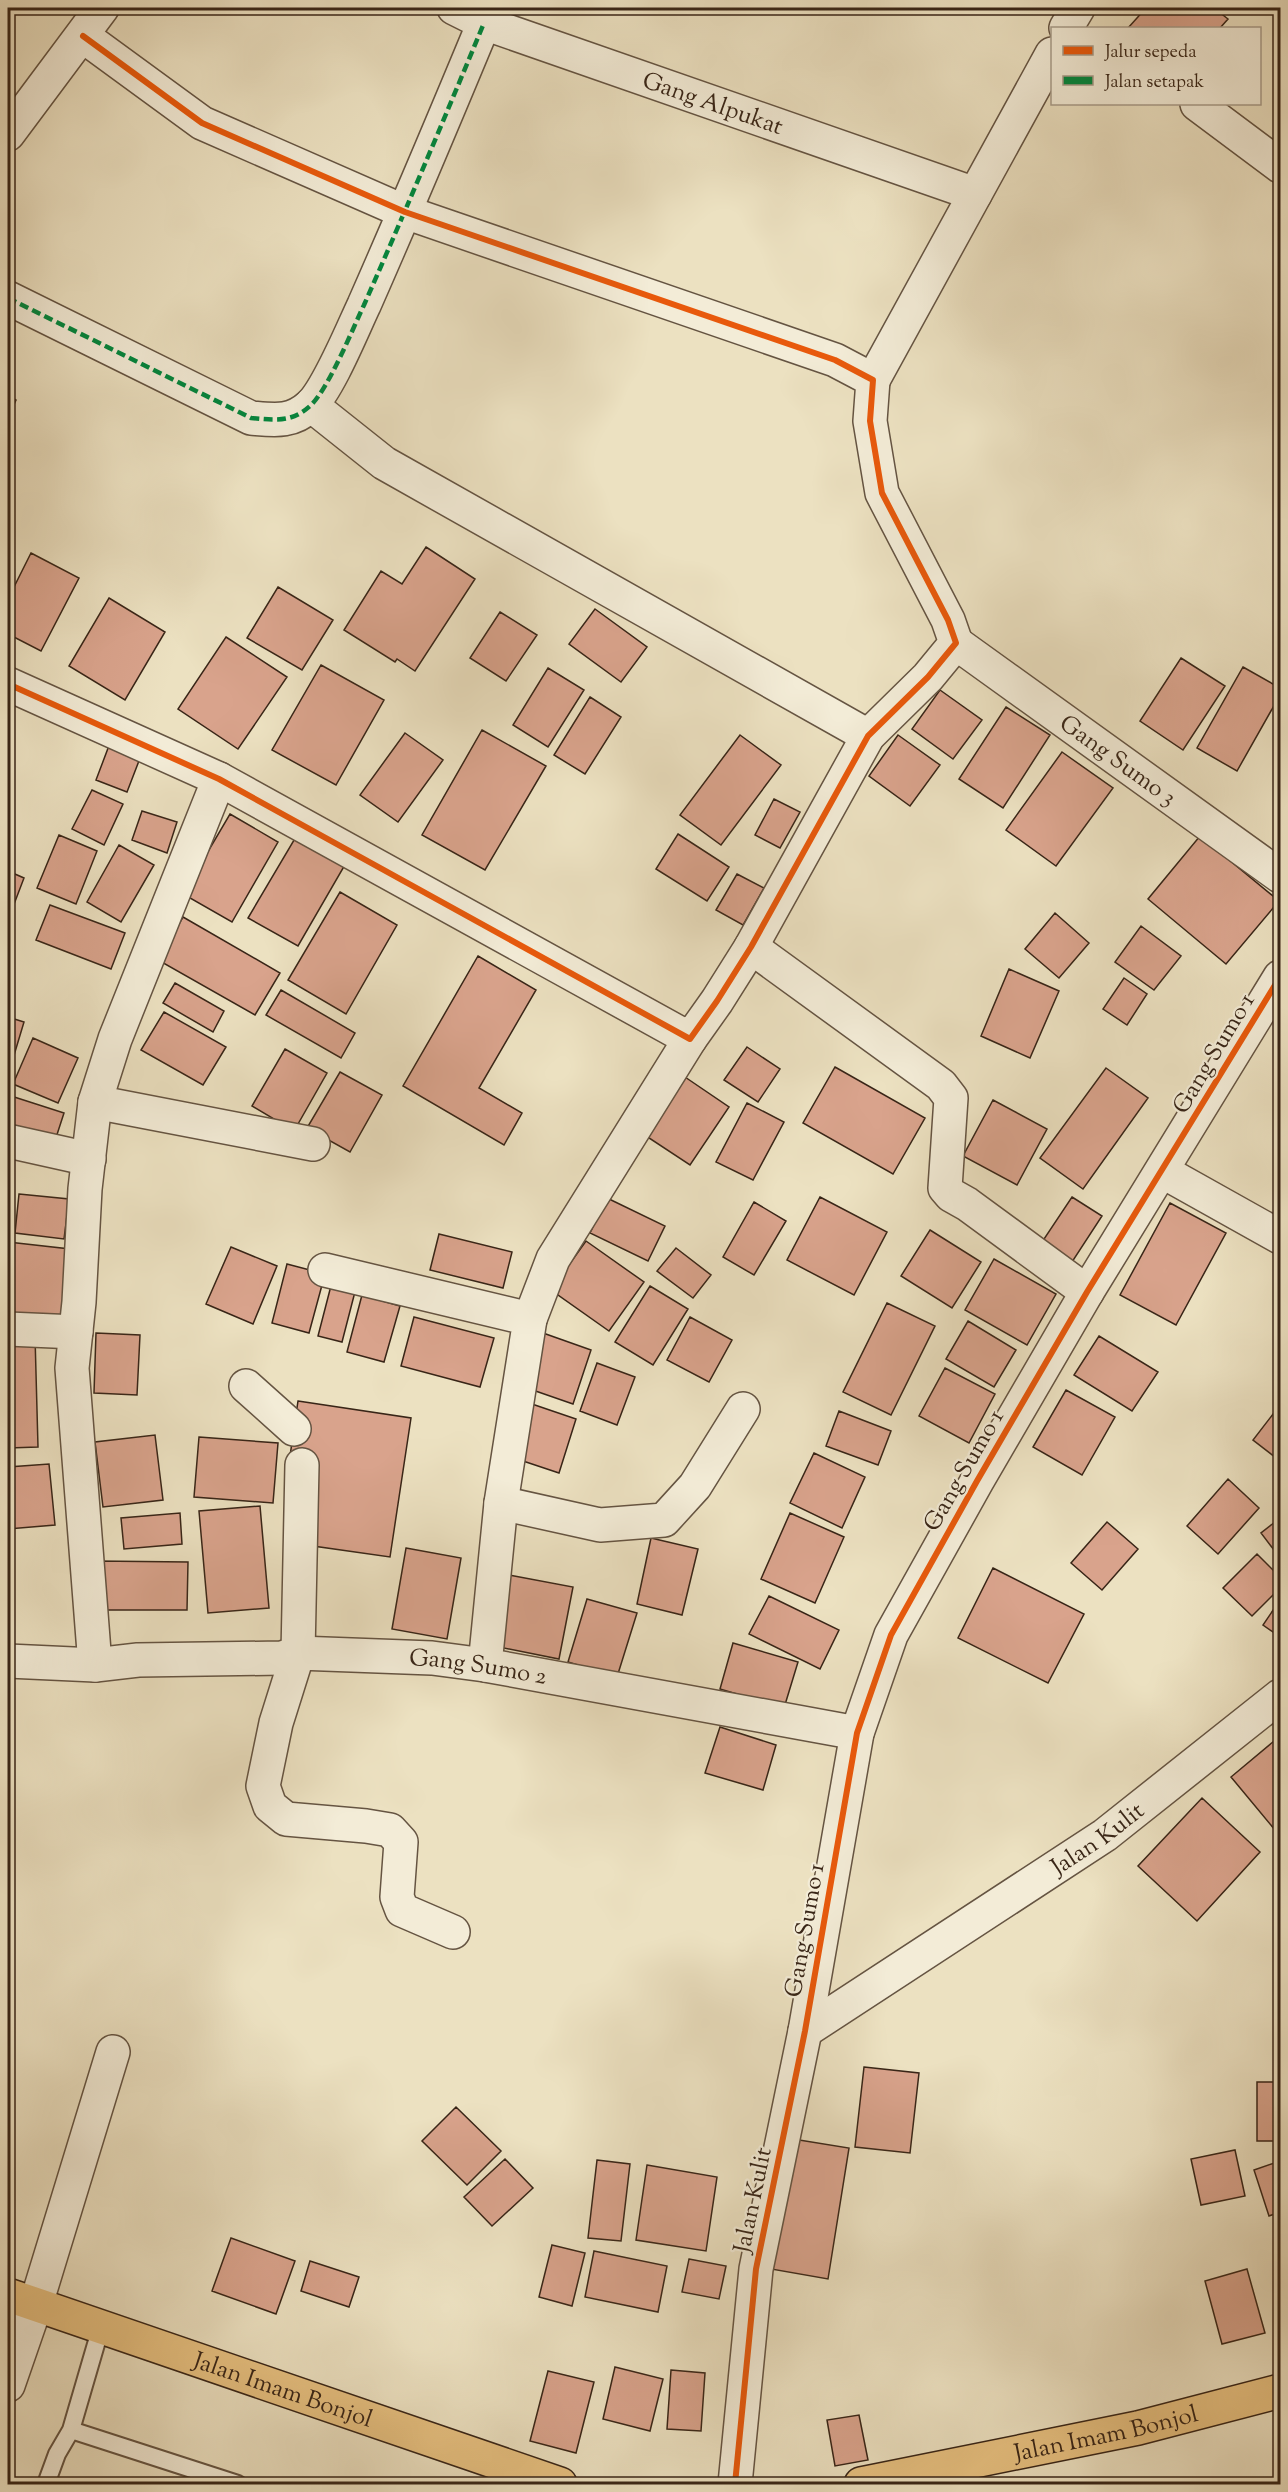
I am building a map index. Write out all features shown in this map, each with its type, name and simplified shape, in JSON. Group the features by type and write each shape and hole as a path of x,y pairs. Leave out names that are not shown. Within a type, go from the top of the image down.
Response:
{"highway":[{"name":"Jalan Imam Bonjol","path":"22,2300 560,2484"},
{"name":"Jalan Imam Bonjol","path":"861,2484 1138,2428 1278,2392"}],"street":[{"path":"8,134 102,8"},
{"name":"Gang Alpukat","path":"454,8 484,23 975,194"},
{"path":"8,298 251,418 286,421 311,405 349,337 405,212 484,23"},
{"path":"83,36 202,123 405,212 835,360 873,380"},
{"path":"485,1665 501,1503 530,1319 553,1259 750,947 868,736 928,677 956,643 948,620 882,493 870,421 873,380 1051,58"},
{"path":"1198,105 1281,166"},
{"path":"311,405 384,463 868,736"},
{"name":"Gang Sumo 3","path":"956,643 1281,876"},
{"path":"8,684 219,779 690,1039"},
{"path":"95,1665 72,1368 95,1102 115,1039 219,779"},
{"path":"750,947 940,1085 951,1098 945,1188 951,1195 967,1204 1087,1292"},
{"name":"Gang Sumo 1","path":"805,2031 856,1733 891,1635 1087,1292 1281,977"},
{"path":"95,1102 313,1144"},
{"path":"8,1141 89,1160"},
{"path":"1162,1171 1281,1237"},
{"path":"325,1270 530,1319"},
{"path":"8,1329 76,1332"},
{"path":"246,1386 294,1429"},
{"path":"501,1503 600,1525 664,1520 695,1486 743,1409"},
{"path":"302,1465 298,1653 276,1723 263,1786 270,1806 286,1819 390,1830 401,1842 397,1897 402,1910 453,1932"},
{"name":"Gang Sumo 2","path":"8,1661 95,1665 138,1660 282,1658 298,1653 432,1658 485,1665 856,1733"},
{"name":"Jalan Kulit","path":"735,2484 756,2269 805,2031 1105,1835 1281,1696"},
{"path":"8,2385 22,2300 113,2052"}],"lane":[{"path":"46,2484 57,2454 71,2430 101,2327"},
{"path":"71,2430 238,2484"}],"building":[{"path":"1146,8 1214,8 1228,19 1221,27 1129,27"},
{"path":"8,395 16,400 8,418"},
{"path":"426,547 475,579 415,671 397,659 395,662 344,630 381,571 402,584"},
{"path":"31,553 79,578 41,651 8,634 8,599"},
{"path":"278,587 333,620 302,670 247,638"},
{"path":"109,598 165,632 125,700 69,666"},
{"path":"595,609 647,647 621,682 569,644"},
{"path":"500,612 537,635 506,681 470,658"},
{"path":"226,637 287,677 238,749 178,709"},
{"path":"1181,658 1225,686 1183,750 1140,721"},
{"path":"321,665 384,700 336,785 272,750"},
{"path":"1243,667 1280,688 1280,695 1237,771 1197,748"},
{"path":"548,668 584,690 548,747 513,725"},
{"path":"940,690 982,720 953,759 912,729"},
{"path":"8,697 17,701 8,722"},
{"path":"590,697 621,717 585,774 554,755"},
{"path":"1006,707 1050,735 1003,808 959,779"},
{"path":"482,730 546,766 485,870 422,835"},
{"path":"405,733 443,760 398,822 360,795"},
{"path":"740,735 781,765 721,845 680,815"},
{"path":"898,735 940,765 910,806 869,776"},
{"path":"110,743 142,753 127,792 96,780"},
{"path":"1062,752 1113,788 1056,866 1006,830"},
{"path":"92,790 123,804 104,845 72,829"},
{"path":"774,799 800,812 780,848 755,835"},
{"path":"142,811 177,822 167,853 132,840"},
{"path":"230,814 278,842 232,922 183,894"},
{"path":"678,834 729,867 707,901 656,869"},
{"path":"59,835 97,851 76,904 37,888"},
{"path":"297,835 346,863 298,946 248,918"},
{"path":"1200,836 1279,901 1226,964 1148,899"},
{"path":"119,845 154,865 121,922 87,902"},
{"path":"8,871 24,878 8,920"},
{"path":"737,874 764,888 743,925 716,910"},
{"path":"340,892 397,925 346,1014 288,980"},
{"path":"50,905 125,933 111,969 36,940"},
{"path":"1055,913 1089,943 1059,978 1025,949"},
{"path":"183,917 280,973 255,1015 158,960"},
{"path":"1141,926 1181,956 1154,990 1115,962"},
{"path":"478,956 536,990 479,1088 522,1113 504,1145 403,1086"},
{"path":"1009,969 1059,991 1030,1058 981,1036"},
{"path":"1124,978 1147,994 1127,1025 1103,1009"},
{"path":"175,983 224,1011 213,1032 163,1003"},
{"path":"281,990 355,1033 341,1058 266,1015"},
{"path":"164,1012 226,1047 203,1085 141,1050"},
{"path":"8,1017 24,1022 12,1062 8,1060"},
{"path":"33,1038 78,1058 58,1103 13,1084"},
{"path":"747,1047 780,1069 758,1102 724,1080"},
{"path":"285,1049 327,1073 294,1131 252,1106"},
{"path":"835,1067 925,1118 893,1174 803,1123"},
{"path":"1106,1068 1148,1098 1083,1189 1040,1158"},
{"path":"340,1072 382,1095 350,1152 307,1128"},
{"path":"682,1075 729,1107 690,1165 643,1134"},
{"path":"8,1095 64,1113 51,1153 8,1139"},
{"path":"993,1100 1047,1129 1017,1185 963,1156"},
{"path":"747,1103 784,1122 753,1180 716,1162"},
{"path":"19,1194 69,1199 64,1239 15,1233"},
{"path":"820,1197 887,1232 854,1295 787,1260"},
{"path":"1072,1197 1102,1216 1072,1262 1042,1242"},
{"path":"607,1198 665,1226 648,1261 590,1233"},
{"path":"754,1202 786,1221 754,1275 723,1257"},
{"path":"1170,1203 1226,1233 1176,1325 1120,1295"},
{"path":"930,1230 981,1262 952,1308 901,1276"},
{"path":"439,1234 512,1252 503,1288 430,1270"},
{"path":"586,1241 644,1282 609,1331 551,1290"},
{"path":"8,1242 70,1249 63,1319 8,1312"},
{"path":"231,1247 277,1266 253,1324 206,1304"},
{"path":"676,1248 711,1275 693,1298 657,1271"},
{"path":"994,1259 1056,1294 1027,1345 965,1310"},
{"path":"287,1264 325,1274 309,1333 272,1323"},
{"path":"333,1278 357,1284 342,1342 318,1336"},
{"path":"650,1286 688,1309 653,1365 615,1342"},
{"path":"362,1295 400,1306 384,1362 347,1352"},
{"path":"887,1303 935,1326 891,1415 843,1392"},
{"path":"414,1317 494,1338 480,1387 401,1366"},
{"path":"690,1317 732,1340 709,1382 667,1360"},
{"path":"968,1321 1016,1350 994,1387 946,1359"},
{"path":"96,1333 140,1335 137,1395 94,1393"},
{"path":"543,1333 591,1350 573,1404 524,1387"},
{"path":"35,1336 38,1447 8,1448 8,1337"},
{"path":"1099,1336 1158,1372 1132,1411 1074,1375"},
{"path":"597,1363 635,1377 617,1425 580,1411"},
{"path":"945,1368 995,1394 969,1443 919,1416"},
{"path":"1066,1390 1115,1417 1082,1475 1033,1447"},
{"path":"298,1401 411,1418 390,1557 306,1545 289,1463"},
{"path":"529,1403 576,1419 559,1473 511,1457"},
{"path":"1280,1405 1280,1461 1253,1440"},
{"path":"839,1411 891,1431 878,1465 826,1446"},
{"path":"155,1435 163,1500 103,1507 95,1442"},
{"path":"199,1437 278,1443 273,1503 194,1497"},
{"path":"814,1453 865,1477 842,1528 790,1503"},
{"path":"49,1464 55,1525 8,1529 8,1467"},
{"path":"1228,1479 1259,1508 1218,1554 1187,1526"},
{"path":"260,1506 269,1608 208,1613 199,1511"},
{"path":"180,1513 182,1544 124,1549 121,1518"},
{"path":"790,1513 844,1537 815,1603 761,1579"},
{"path":"1280,1518 1280,1552 1277,1554 1261,1533"},
{"path":"1107,1522 1138,1549 1102,1590 1071,1563"},
{"path":"651,1538 698,1549 682,1615 637,1604"},
{"path":"406,1548 461,1558 447,1639 392,1629"},
{"path":"1257,1554 1280,1577 1280,1588 1252,1616 1223,1588"},
{"path":"95,1561 188,1562 187,1610 95,1610"},
{"path":"993,1568 1084,1614 1048,1683 958,1638"},
{"path":"509,1575 573,1587 559,1659 494,1646"},
{"path":"769,1596 839,1630 820,1669 749,1634"},
{"path":"587,1599 637,1613 617,1677 568,1662"},
{"path":"1280,1600 1280,1637 1263,1625"},
{"path":"733,1643 798,1662 784,1708 720,1689"},
{"path":"720,1727 776,1745 763,1790 705,1773"},
{"path":"1280,1736 1280,1836 1231,1777"},
{"path":"1202,1798 1260,1852 1197,1921 1138,1866"},
{"path":"864,2067 919,2073 910,2153 855,2147"},
{"path":"1257,2082 1280,2082 1280,2141 1257,2141"},
{"path":"456,2107 501,2151 467,2185 422,2141"},
{"path":"793,2139 849,2148 828,2279 771,2269"},
{"path":"1235,2150 1245,2196 1201,2205 1191,2159"},
{"path":"505,2159 533,2188 492,2226 464,2197"},
{"path":"597,2160 630,2164 621,2241 588,2238"},
{"path":"1280,2161 1280,2212 1269,2216 1254,2170"},
{"path":"647,2165 717,2177 706,2251 636,2240"},
{"path":"231,2238 295,2261 276,2314 212,2291"},
{"path":"552,2245 585,2253 572,2306 539,2297"},
{"path":"594,2251 667,2266 658,2312 585,2297"},
{"path":"689,2259 726,2266 719,2299 682,2292"},
{"path":"310,2261 359,2277 349,2307 301,2291"},
{"path":"1247,2269 1265,2333 1222,2344 1205,2281"},
{"path":"615,2367 663,2379 650,2431 603,2419"},
{"path":"671,2370 705,2373 701,2431 667,2429"},
{"path":"548,2371 594,2382 576,2453 530,2441"},
{"path":"859,2415 868,2460 835,2466 827,2420"}],"marked path":[{"path":"8,298 251,418 282,419 303,411 317,398 347,343 484,23"}],"cycle path":[{"path":"8,684 219,779 690,1039 751,947 868,736 928,677 956,643 948,620 882,493 870,421 873,380 835,360 405,212 202,123 83,36"},
{"path":"735,2484 756,2269 805,2031 857,1733 891,1635 1087,1292 1280,977"}]}
